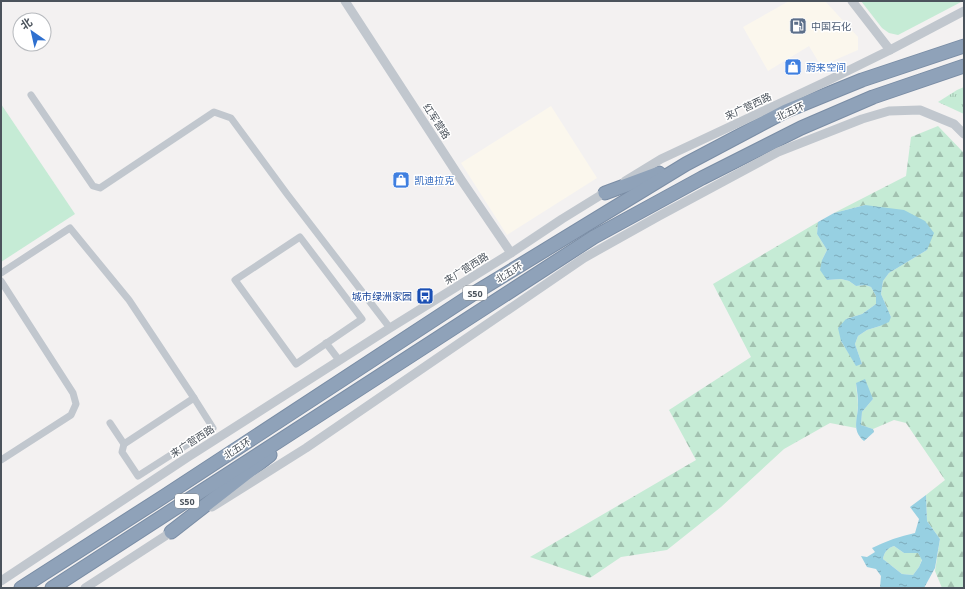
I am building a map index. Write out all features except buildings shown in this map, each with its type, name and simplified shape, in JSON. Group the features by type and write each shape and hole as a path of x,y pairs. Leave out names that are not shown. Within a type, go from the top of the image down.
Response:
{"highway":[{"name":"北五环","path":"21,588 170,493 473,294 686,164 786,112 862,80 961,46"},
{"name":"北五环","path":"52,588 594,237 702,178 801,128 873,97 964,66"},
{"path":"605,192 686,164"},
{"path":"171,532 249,473 321,414"}],"street":[{"name":"红军营路","path":"345,1 458,174 512,252"},
{"path":"852,1 890,50"},
{"name":"来广营西路","path":"1,581 176,464 605,192 661,159 823,83 964,11"},
{"path":"31,95 93,186 100,188 214,112 231,118 287,194 390,328"},
{"path":"85,588 171,532 306,448 584,258 778,152 862,119 888,111 920,110 954,124 964,134"},
{"path":"1,273 70,228 129,300 194,398 213,428 138,476 122,452 124,444 194,398"},
{"path":"300,237 362,319 326,343 296,364 235,280 300,237"},
{"path":"1,281 73,393 76,404 71,415 1,460"},
{"path":"326,343 339,360"},
{"path":"110,423 124,444"},
{"path":"171,455 176,464"}],"shaded area":[{"path":"789,1 825,1 858,37 858,50 821,66 809,46 768,71 743,27"},
{"path":"551,106 597,178 507,235 461,163"}],"green space":[{"path":"861,1 963,1 898,35 889,33 882,28"},
{"path":"964,87 964,114 938,102 957,90"},
{"path":"1,104 75,214 1,262"},
{"path":"938,126 964,153 964,588 942,588 935,571 940,539 927,521 926,495 945,480 906,423 894,420 873,429 861,425 862,412 873,399 856,383 858,405 856,428 830,423 784,449 721,507 667,550 621,557 590,578 530,557 696,460 669,410 751,357 713,284 818,222 817,234 827,250 822,260 827,280 841,279 849,281 856,286 865,285 871,287 876,296 876,304 862,314 846,319 841,341 856,365 862,364 855,344 858,336 867,330 880,326 891,317 881,294 883,281 889,273 927,250 865,205 834,213 906,176 911,137"},
{"path":"894,546 904,553 918,553 922,559 919,567 913,575 902,574 883,559 886,551"}],"water":[{"path":"865,205 904,210 925,221 934,233 927,250 889,273 883,281 881,294 891,317 889,322 867,330 858,336 855,344 862,364 856,366 841,341 838,328 846,319 862,314 876,304 876,296 871,287 865,285 856,286 849,281 841,279 827,280 820,270 822,260 827,250 817,234 818,222 834,213"},
{"path":"865,379 873,399 862,412 861,425 873,429 874,432 864,441 860,437 856,428 858,397 856,383"},
{"path":"926,495 927,521 940,539 935,568 924,588 880,588 881,576 876,569 867,567 861,556 867,557 875,552 872,548 883,543 898,537 915,533 919,519 910,507","holes":["894,546 904,553 918,553 922,560 913,575 902,574 883,559 886,551"]}],"place":[{"name":"中国石化","path":"798,26"},
{"name":"蔚来空间","path":"793,67"},
{"name":"凯迪拉克","path":"401,180"},
{"name":"城市绿洲家园","path":"425,296"}]}
